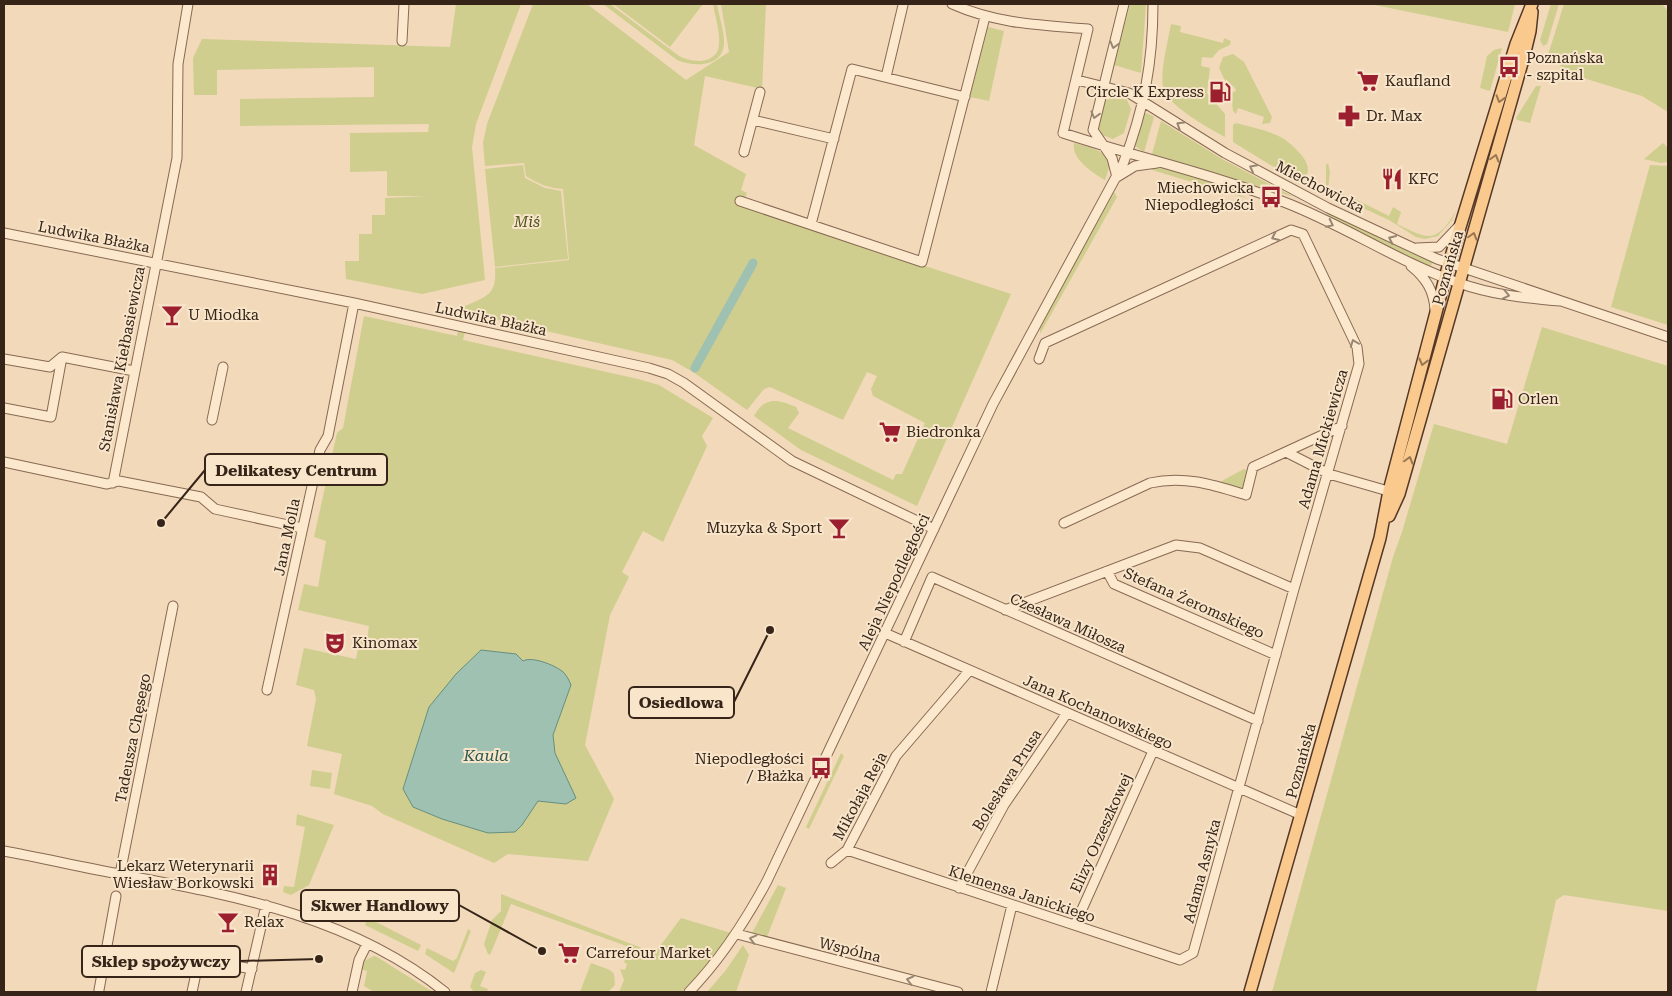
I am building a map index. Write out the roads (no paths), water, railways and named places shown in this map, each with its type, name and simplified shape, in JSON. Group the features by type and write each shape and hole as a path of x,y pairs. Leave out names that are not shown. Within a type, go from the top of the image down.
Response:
{"main road":[{"name":"Poznańska","path":"1394,492 1435,314 1516,44 1533,4"},
{"name":"Poznańska","path":"1250,992 1380,538 1464,267 1530,31 1533,4"}],"street":[{"name":"Stanisława Kiełbasiewicza","path":"112,483 155,263 178,158 178,64 188,4"},
{"path":"402,41 404,4"},
{"path":"886,77 903,4"},
{"path":"952,4 985,17 1007,22 1088,29 1077,80"},
{"path":"1124,4 1093,130 1100,143 1112,158 1117,177 1135,166 1162,163"},
{"name":"Aleja Niepodległości","path":"689,992 737,934 767,881 993,404 1117,177 1128,152 1143,101 1152,55 1153,4"},
{"path":"740,201 922,262 985,17"},
{"path":"810,224 852,69 965,97"},
{"name":"Miechowicka","path":"1560,301 1520,298 1459,283 1399,257 1286,203 1100,143 1063,133 1077,80 1129,93 1225,153 1322,205 1412,248 1450,263 1668,337"},
{"path":"744,152 760,92"},
{"path":"753,120 834,138"},
{"path":"1412,248 1439,247 1461,223"},
{"name":"Adama Mickiewicza","path":"1045,343 1291,230 1302,234 1357,347 1359,364 1238,789"},
{"name":"Ludwika Błażka","path":"4,232 354,303 668,374 713,403 792,461 934,529"},
{"path":"1399,257 1424,277 1434,299 1435,314"},
{"name":"Jana Molla","path":"267,690 320,450 328,436 354,303"},
{"path":"1030,334 1045,343 1039,359"},
{"path":"62,357 134,371"},
{"path":"4,358 50,367 62,357"},
{"path":"4,408 51,417 62,357"},
{"path":"212,420 223,367"},
{"path":"1064,523 1150,483 1165,479 1203,482 1246,495 1253,467 1342,426"},
{"path":"1286,452 1329,474 1394,492"},
{"path":"4,462 107,484 119,481 201,497 215,509 302,528"},
{"path":"1005,610 1165,548 1185,546 1200,548 1294,589"},
{"name":"Stefana Żeromskiego","path":"1107,571 1114,584 1276,655"},
{"name":"Czesława Miłosza","path":"904,642 932,577 1258,721"},
{"name":"Tadeusza Chęsego","path":"120,874 173,606"},
{"name":"Jana Kochanowskiego","path":"885,633 1301,816"},
{"name":"Mikołaja Reja","path":"831,863 848,850 896,756 970,671"},
{"name":"Bolesława Prusa","path":"959,888 1004,805 1067,713"},
{"name":"Elizy Orzeszkowej","path":"1075,925 1153,751"},
{"name":"Adama Asnyka","path":"1187,956 1193,953 1238,789"},
{"name":"Klemensa Janickiego","path":"848,850 1180,960 1187,956"},
{"path":"4,851 266,905 317,921 367,944 412,968 445,992"},
{"path":"102,992 116,896"},
{"path":"246,992 266,905"},
{"path":"991,992 1012,905"},
{"name":"Wspólna","path":"737,934 958,992"},
{"path":"352,992 359,960 367,944"},
{"path":"192,992 199,959 252,969"}],"water":[{"name":"Kaula","path":"481,650 516,654 523,661 537,660 549,664 563,672 571,685 553,735 555,753 576,798 566,804 538,801 515,832 488,833 442,819 413,807 403,789 429,707 456,674"}],"waterway":[{"path":"695,368 753,263"}],"place":[{"name":"Poznańska - szpital","path":"1509,67"},
{"name":"Kaufland","path":"1368,81"},
{"name":"Circle K Express","path":"1220,92"},
{"name":"Dr. Max","path":"1349,116"},
{"name":"KFC","path":"1392,179"},
{"name":"Miechowicka Niepodległości","path":"1271,197"},
{"name":"U Miodka","path":"172,315"},
{"name":"Orlen","path":"1502,399"},
{"name":"Biedronka","path":"890,432"},
{"name":"Delikatesy Centrum","path":"161,523"},
{"name":"Muzyka & Sport","path":"839,528"},
{"name":"Osiedlowa","path":"770,630"},
{"name":"Kinomax","path":"335,643"},
{"name":"Niepodległości / Błażka","path":"821,768"},
{"name":"Lekarz Weterynarii Wiesław Borkowski","path":"270,875"},
{"name":"Relax","path":"228,922"},
{"name":"Skwer Handlowy","path":"542,951"},
{"name":"Carrefour Market","path":"569,953"},
{"name":"Sklep spożywczy","path":"319,959"}],"park label":[{"name":"Miś","path":"527,222"}]}
